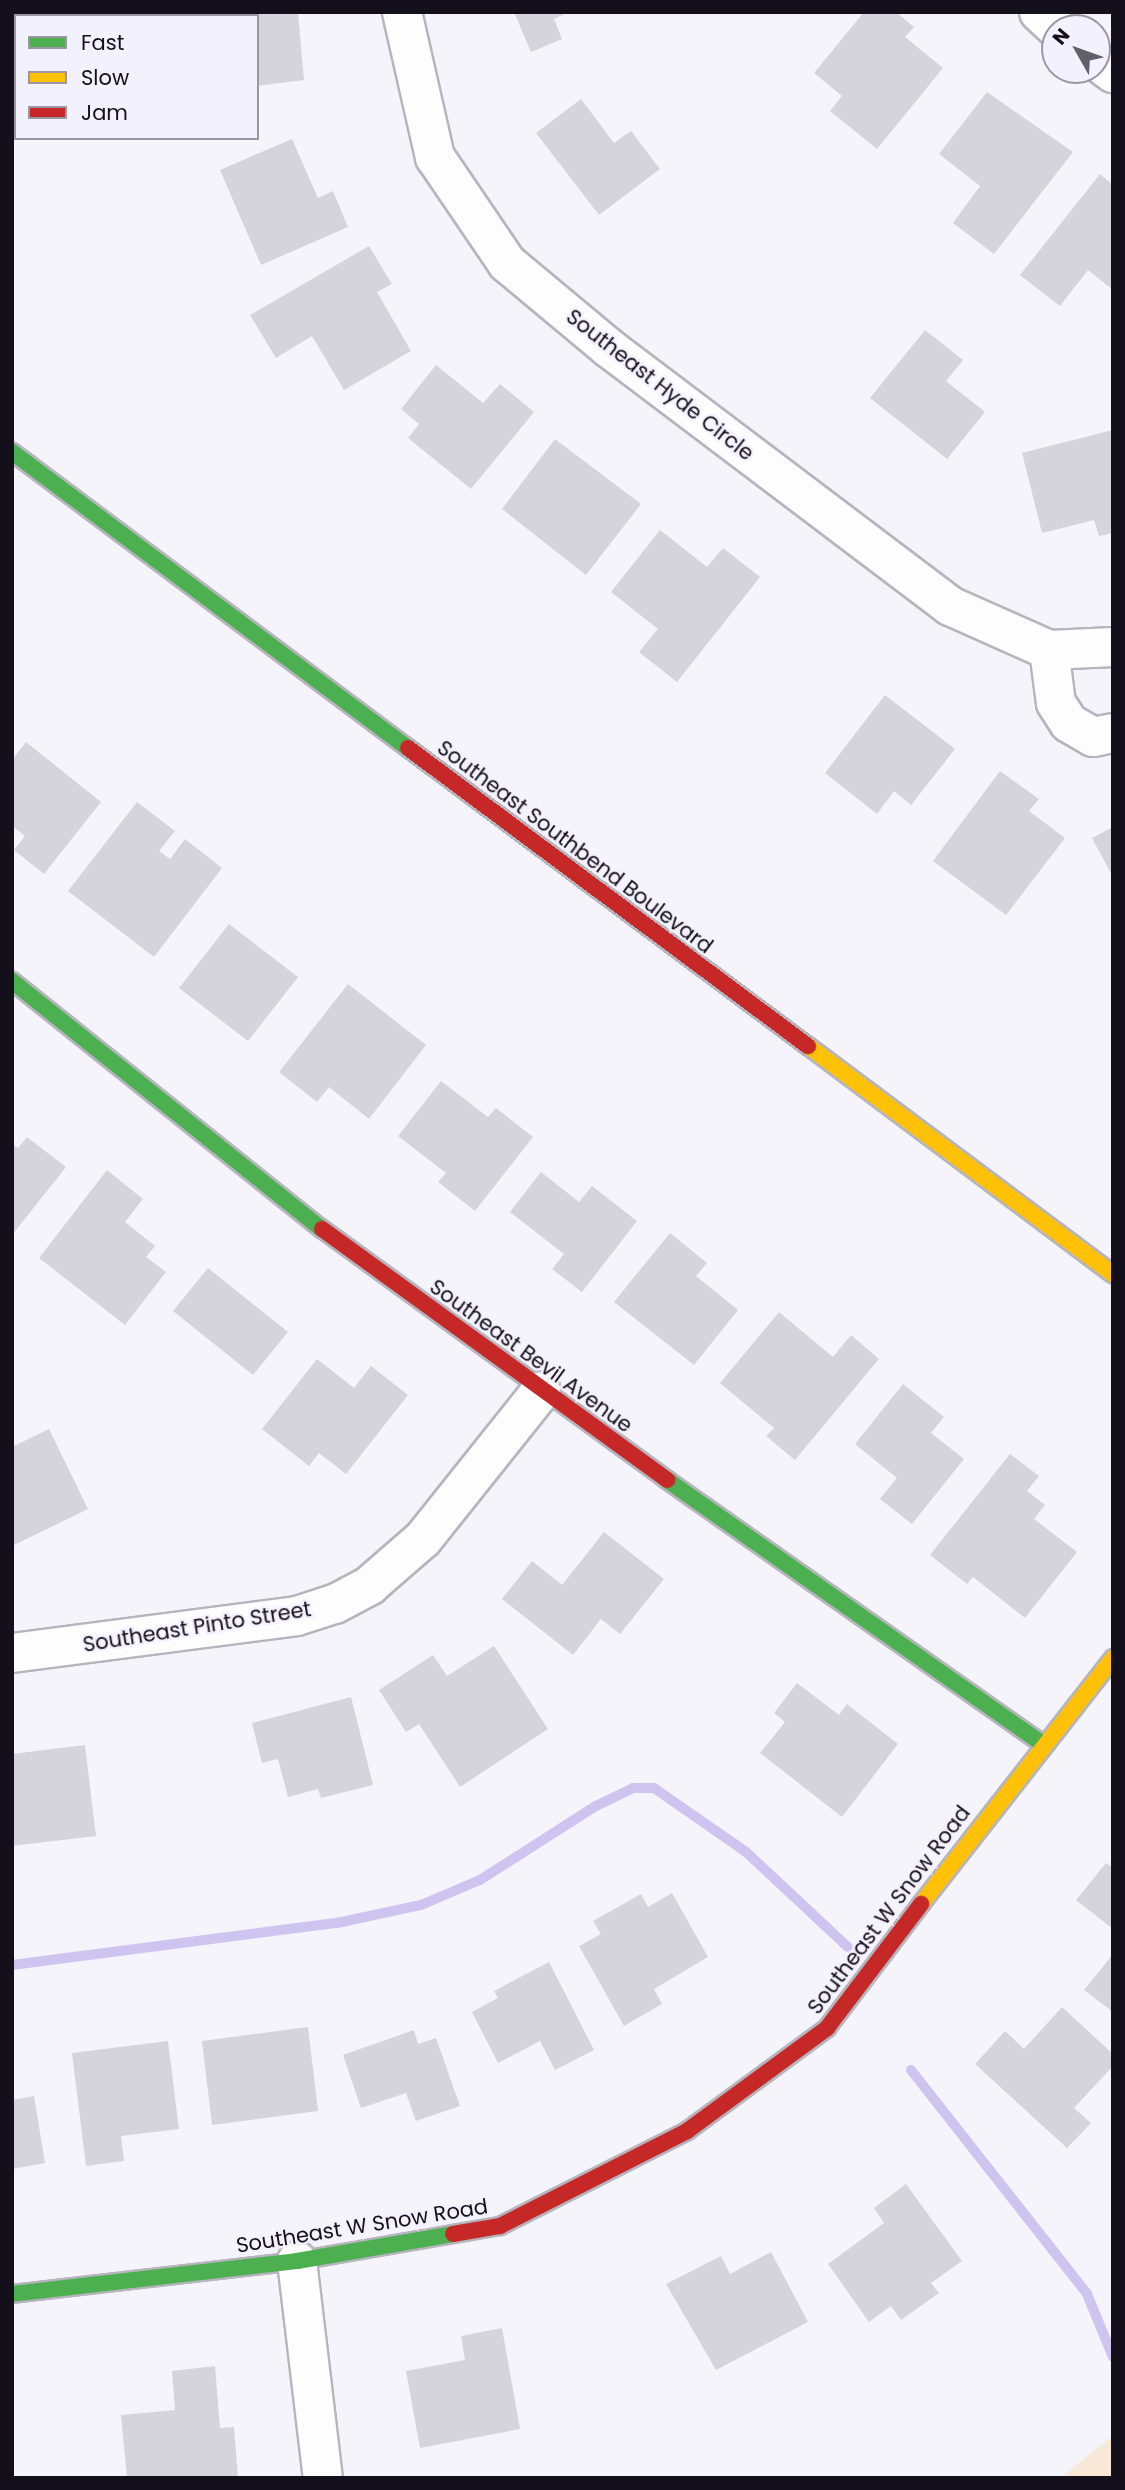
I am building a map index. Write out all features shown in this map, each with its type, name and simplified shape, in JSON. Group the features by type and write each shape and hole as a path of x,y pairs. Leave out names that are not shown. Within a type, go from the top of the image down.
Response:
{"street":[{"name":"Southeast Hyde Circle","path":"402,12 435,157 507,264 609,348 950,606 1049,650 1113,647"},
{"name":"Southeast Southbend Boulevard","path":"12,452 1113,1274"},
{"path":"1049,650 1056,703 1069,723 1093,737 1113,733"},
{"name":"Southeast Bevil Avenue","path":"12,981 306,1217 541,1391 1042,1744"},
{"name":"Southeast Pinto Street","path":"12,1653 296,1616 335,1604 370,1585 423,1539 541,1391"},
{"name":"Southeast W Snow Road","path":"12,2294 297,2261 500,2226 687,2131 827,2028 1042,1744 1113,1658"},
{"path":"297,2261 323,2478"}],"shaded area":[{"path":"1113,2436 1113,2478 1060,2478"}],"building":[{"path":"12,12 103,12 14,14 14,34"},
{"path":"175,12 298,12 304,80 259,86 259,14"},
{"path":"514,12 569,12 554,19 562,39 531,52"},
{"path":"864,12 896,12 914,27 905,37 943,68 877,149 830,111 842,96 814,73"},
{"path":"987,92 1073,152 994,254 953,223 980,186 939,154"},
{"path":"581,99 614,143 631,131 660,169 599,215 536,133"},
{"path":"292,139 318,198 333,191 348,227 261,265 220,170"},
{"path":"1100,174 1113,185 1113,290 1088,270 1060,306 1020,275"},
{"path":"369,246 392,284 377,292 411,351 344,390 312,336 276,358 250,315"},
{"path":"925,330 963,360 946,381 985,412 947,459 870,398"},
{"path":"436,365 483,403 500,384 534,412 471,489 408,438 419,424 401,409"},
{"path":"1113,430 1113,533 1099,536 1094,520 1042,533 1022,453"},
{"path":"555,439 641,504 586,575 502,509"},
{"path":"660,530 707,567 723,548 760,577 677,682 639,652 658,629 611,592"},
{"path":"885,695 955,749 911,805 894,791 877,814 825,773"},
{"path":"26,742 101,802 44,874 14,850 25,836 12,826 12,760"},
{"path":"1000,771 1039,799 1029,811 1065,838 1006,915 933,861"},
{"path":"137,802 175,831 159,851 170,859 185,839 222,868 154,957 68,891"},
{"path":"1113,827 1113,877 1092,838"},
{"path":"229,924 298,977 248,1041 179,988"},
{"path":"348,984 426,1045 369,1119 329,1087 317,1102 279,1072"},
{"path":"441,1081 488,1117 496,1108 533,1137 475,1211 438,1182 446,1173 398,1136"},
{"path":"27,1137 66,1167 12,1235 12,1144 18,1148"},
{"path":"107,1170 143,1199 125,1222 155,1246 146,1257 166,1272 125,1325 39,1258"},
{"path":"541,1172 579,1202 592,1186 637,1221 582,1292 552,1269 564,1254 510,1212"},
{"path":"670,1233 707,1263 696,1276 738,1310 694,1365 614,1302"},
{"path":"208,1268 288,1332 253,1375 173,1311"},
{"path":"779,1312 833,1357 851,1335 879,1359 795,1460 766,1436 774,1428 720,1383"},
{"path":"317,1359 354,1388 371,1366 408,1395 346,1474 319,1453 309,1466 262,1429"},
{"path":"903,1384 944,1417 931,1433 964,1459 912,1524 880,1499 897,1478 855,1444"},
{"path":"49,1429 88,1509 12,1546 12,1447"},
{"path":"1010,1454 1039,1476 1027,1491 1045,1505 1034,1519 1077,1552 1025,1618 973,1577 967,1584 930,1555"},
{"path":"604,1532 664,1579 620,1634 601,1619 573,1655 502,1599 532,1561 562,1585"},
{"path":"494,1646 548,1729 460,1787 419,1724 406,1732 379,1690 433,1655 447,1676"},
{"path":"797,1683 839,1715 847,1704 898,1744 842,1817 760,1753 785,1722 774,1713"},
{"path":"351,1697 373,1785 321,1798 318,1789 288,1797 278,1759 262,1763 252,1723"},
{"path":"85,1745 96,1836 12,1846 12,1754"},
{"path":"1106,1863 1113,1868 1113,1929 1076,1900"},
{"path":"672,1893 708,1957 654,1989 662,2004 624,2026 579,1946 601,1934 593,1921 641,1894 648,1907"},
{"path":"1113,1954 1113,2012 1084,1990"},
{"path":"549,1962 594,2050 555,2070 540,2041 498,2063 472,2012 498,1998 494,1991"},
{"path":"1062,2007 1113,2054 1113,2066 1074,2108 1091,2123 1067,2148 975,2064 1005,2031 1024,2049"},
{"path":"308,2027 318,2111 212,2125 202,2041"},
{"path":"414,2030 418,2044 436,2038 460,2106 416,2121 406,2093 361,2108 343,2055"},
{"path":"168,2041 179,2129 121,2136 124,2161 86,2166 72,2053"},
{"path":"34,2096 45,2163 12,2169 12,2100"},
{"path":"906,2184 962,2261 931,2283 939,2293 901,2320 891,2306 869,2322 828,2264 884,2223 874,2208"},
{"path":"771,2252 808,2322 716,2370 666,2284 721,2256 730,2274"},
{"path":"502,2328 520,2429 420,2448 406,2371 465,2360 461,2336"},
{"path":"215,2366 220,2428 234,2427 238,2478 127,2478 121,2415 175,2410 172,2371"}],"waterway":[{"path":"12,1965 337,1923 421,1905 480,1880 594,1807 633,1788 654,1788 746,1852 848,1947"},
{"path":"911,2070 1087,2294 1113,2357"}],"traffic: fast":[{"path":"12,452 408,748"},
{"path":"12,981 322,1229"},
{"path":"667,1480 1042,1744"},
{"path":"12,2294 297,2261 453,2234"}],"traffic: slow":[{"path":"808,1046 1113,1274"},
{"path":"921,1904 1113,1658"}],"traffic: jam":[{"path":"408,748 808,1046"},
{"path":"322,1229 667,1480"},
{"path":"453,2234 500,2226 687,2131 827,2028 921,1904"}]}
